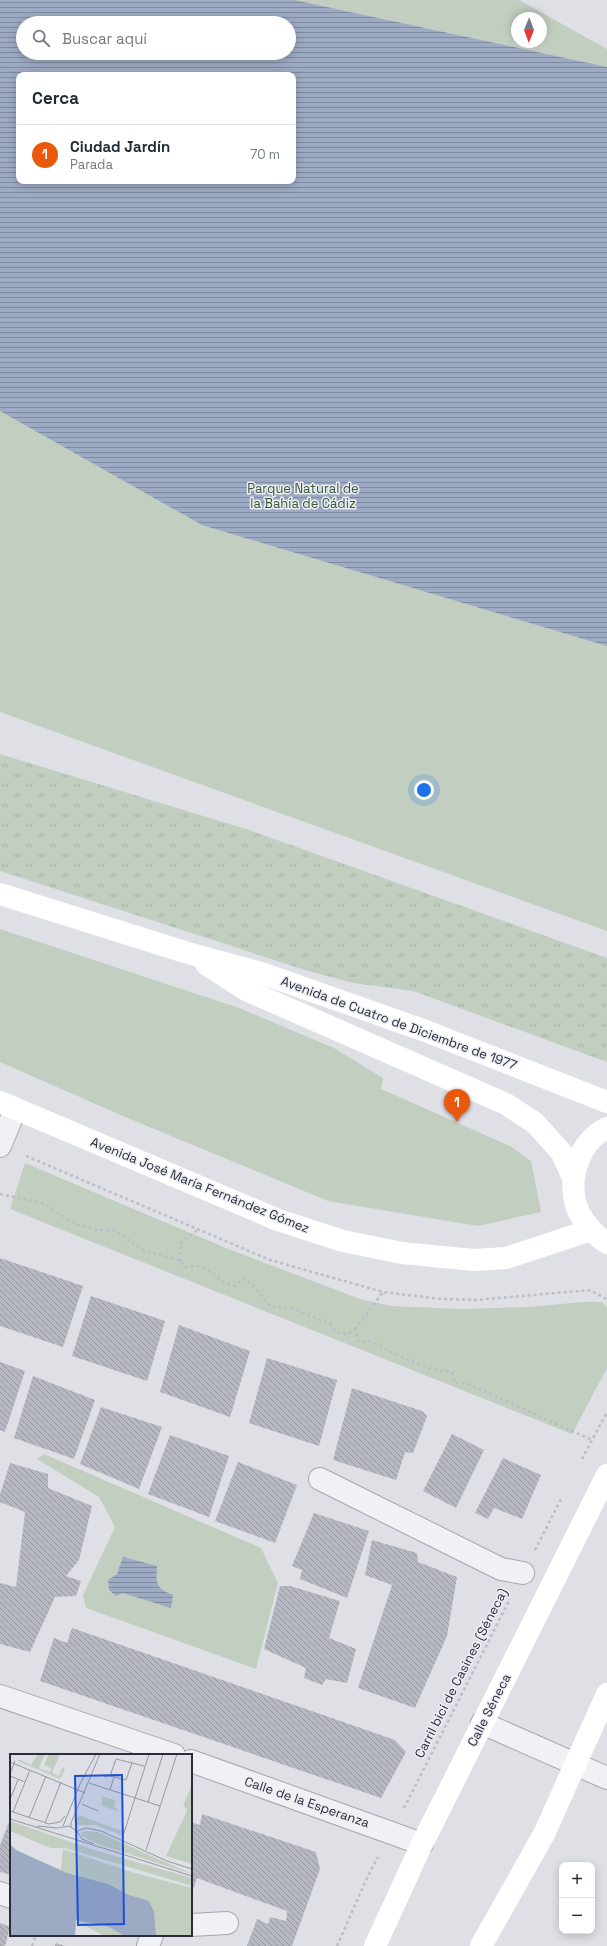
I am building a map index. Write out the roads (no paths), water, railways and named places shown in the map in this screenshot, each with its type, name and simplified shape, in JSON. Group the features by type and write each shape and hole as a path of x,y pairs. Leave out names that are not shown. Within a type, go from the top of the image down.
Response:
{"street":[{"name":"Avenida de Cuatro de Diciembre de 1977","path":"0,894 188,953 262,973 416,1027 607,1102"},
{"name":"Avenida de Cuatro de Diciembre de 1977","path":"188,953 246,990 506,1104 535,1123 562,1152 573,1178"},
{"path":"0,1146 7,1106"},
{"name":"Avenida José María Fernández Gómez","path":"7,1106 278,1220 343,1241 402,1253 474,1260 506,1258 599,1236"},
{"path":"599,1236 577,1208 573,1178 582,1151 598,1132 607,1128"},
{"name":"Calle Séneca","path":"375,1946 422,1844 607,1475"},
{"path":"320,1479 501,1569 523,1573"},
{"path":"481,1946 544,1834 607,1694"},
{"path":"0,1696 164,1753"},
{"path":"482,1723 607,1778"},
{"name":"Calle de la Esperanza","path":"192,1761 422,1844"},
{"path":"0,1893 10,1897"},
{"path":"192,1925 228,1923"},
{"path":"148,1946 152,1936"}],"water":[{"name":"Parque Natural de la Bahía de Cádiz","path":"0,0 294,0 511,46 511,48 518,48 607,67 607,646 202,525 0,411"},
{"path":"123,1557 157,1566 158,1584 163,1590 173,1595 171,1608 123,1593 116,1596 109,1590 108,1580 117,1574"}],"place":[{"name":"Ciudad Jardín","path":"457,1122"}]}
